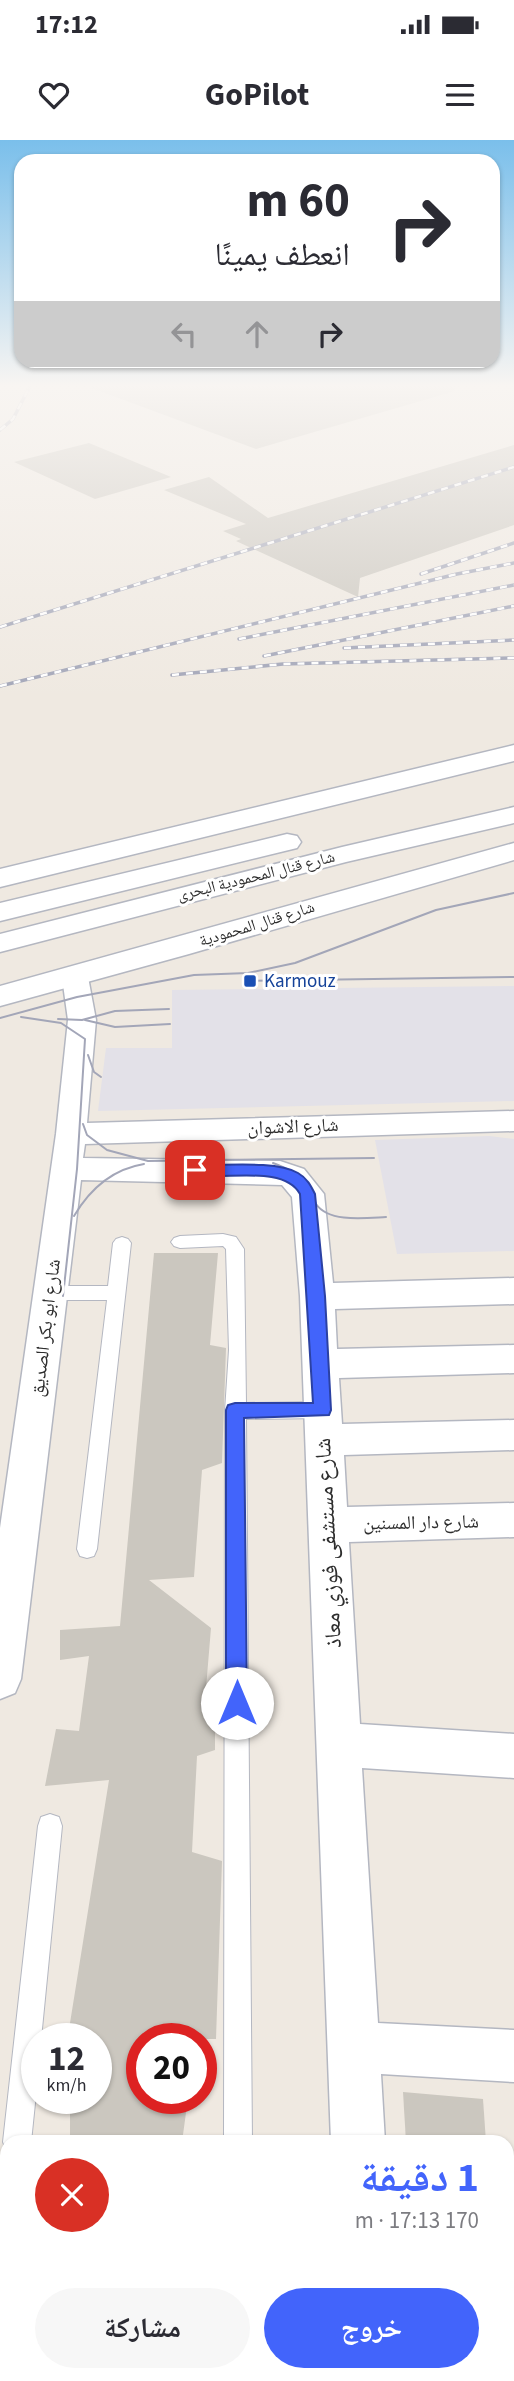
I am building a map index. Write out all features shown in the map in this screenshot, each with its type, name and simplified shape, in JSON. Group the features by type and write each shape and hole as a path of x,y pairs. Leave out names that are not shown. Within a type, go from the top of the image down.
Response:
{"main road":[{"path":"0,878 514,753"},
{"name":"شارع قنال المحمودية البحرى","path":"0,912 514,789"},
{"name":"شارع قنال المحمودية البحرى","path":"0,943 123,910 514,816"},
{"name":"شارع قنال المحمودية","path":"0,996 514,851"},
{"path":"123,910 410,879"}],"street":[{"name":"شارع ابو بكر الصديق","path":"0,1679 69,1151 82,1020 75,977"},
{"name":"شارع الاشوان","path":"69,1151 265,1128 514,1121"},
{"path":"265,1128 267,1171"},
{"name":"شارع مستشفى فوزي معاذ","path":"69,1151 267,1171 293,1177 308,1194 317,1296 358,2135"},
{"path":"317,1296 514,1291"},
{"path":"320,1364 514,1359"},
{"path":"323,1425 514,1434"},
{"name":"شارع دار المسنين","path":"328,1525 514,1520"},
{"path":"338,1745 514,1756"},
{"path":"354,2047 514,2056"}],"lane":[{"path":"180,1242 223,1240 234,1245 238,1350 235,1410 238,2135"},
{"path":"87,1549 122,1243"},
{"path":"50,1293 116,1293"},
{"path":"235,1410 323,1425"},
{"path":"18,2135 50,1826"}],"shaded area":[{"path":"514,986 514,1101 98,1111 106,1048 172,1048 172,990"},
{"path":"489,1136 514,1139 514,1251 397,1254 375,1140"}],"building":[{"path":"72,489 131,489 95,499"},
{"path":"226,489 268,518 367,489 514,489 514,525 360,578 358,597 236,541 241,539 223,531 246,524 164,490"},
{"path":"154,1253 218,1253 210,1345 226,1348 222,1463 202,1470 194,1577 149,1580 211,1628 205,1700 215,1700 215,1750 197,1756 192,1852 222,1861 217,2023 126,2023 126,2114 186,2114 183,2135 70,2135 70,2114 112,2114 112,2023 70,2023 109,1780 45,1786 56,1729 79,1731 89,1656 60,1660 60,1630 120,1626"},
{"path":"403,2092 483,2099 486,2135 406,2135"}],"tram line":[{"path":"0,1018 77,997 194,975 248,973 295,963 436,910 514,893"},
{"path":"245,981 514,977"},
{"path":"58,1019 82,1020 115,1011 169,1009"},
{"path":"21,1017 61,1023 85,1039 77,1169 63,1296"},
{"path":"85,1020 115,1027 170,1024"},
{"path":"88,1055 94,1072 101,1077"},
{"path":"83,1124 87,1135 107,1150 148,1161 374,1158"},
{"path":"273,1163 302,1180 310,1188 316,1204 330,1214 348,1218 386,1217"},
{"path":"74,1216 87,1197 103,1182 122,1170 144,1164"}],"railway":[{"path":"0,627 445,489"},
{"path":"421,574 514,543"},
{"path":"0,686 457,574 514,563"},
{"path":"239,639 514,585"},
{"path":"264,656 514,606"},
{"path":"344,648 514,640"},
{"path":"172,675 283,664 514,658"}],"place":[{"name":"Karmouz","path":"250,981"}],"route":[{"path":"195,1170 280,1172 303,1185 308,1194 317,1296 323,1410 235,1410 237,1703"}]}
